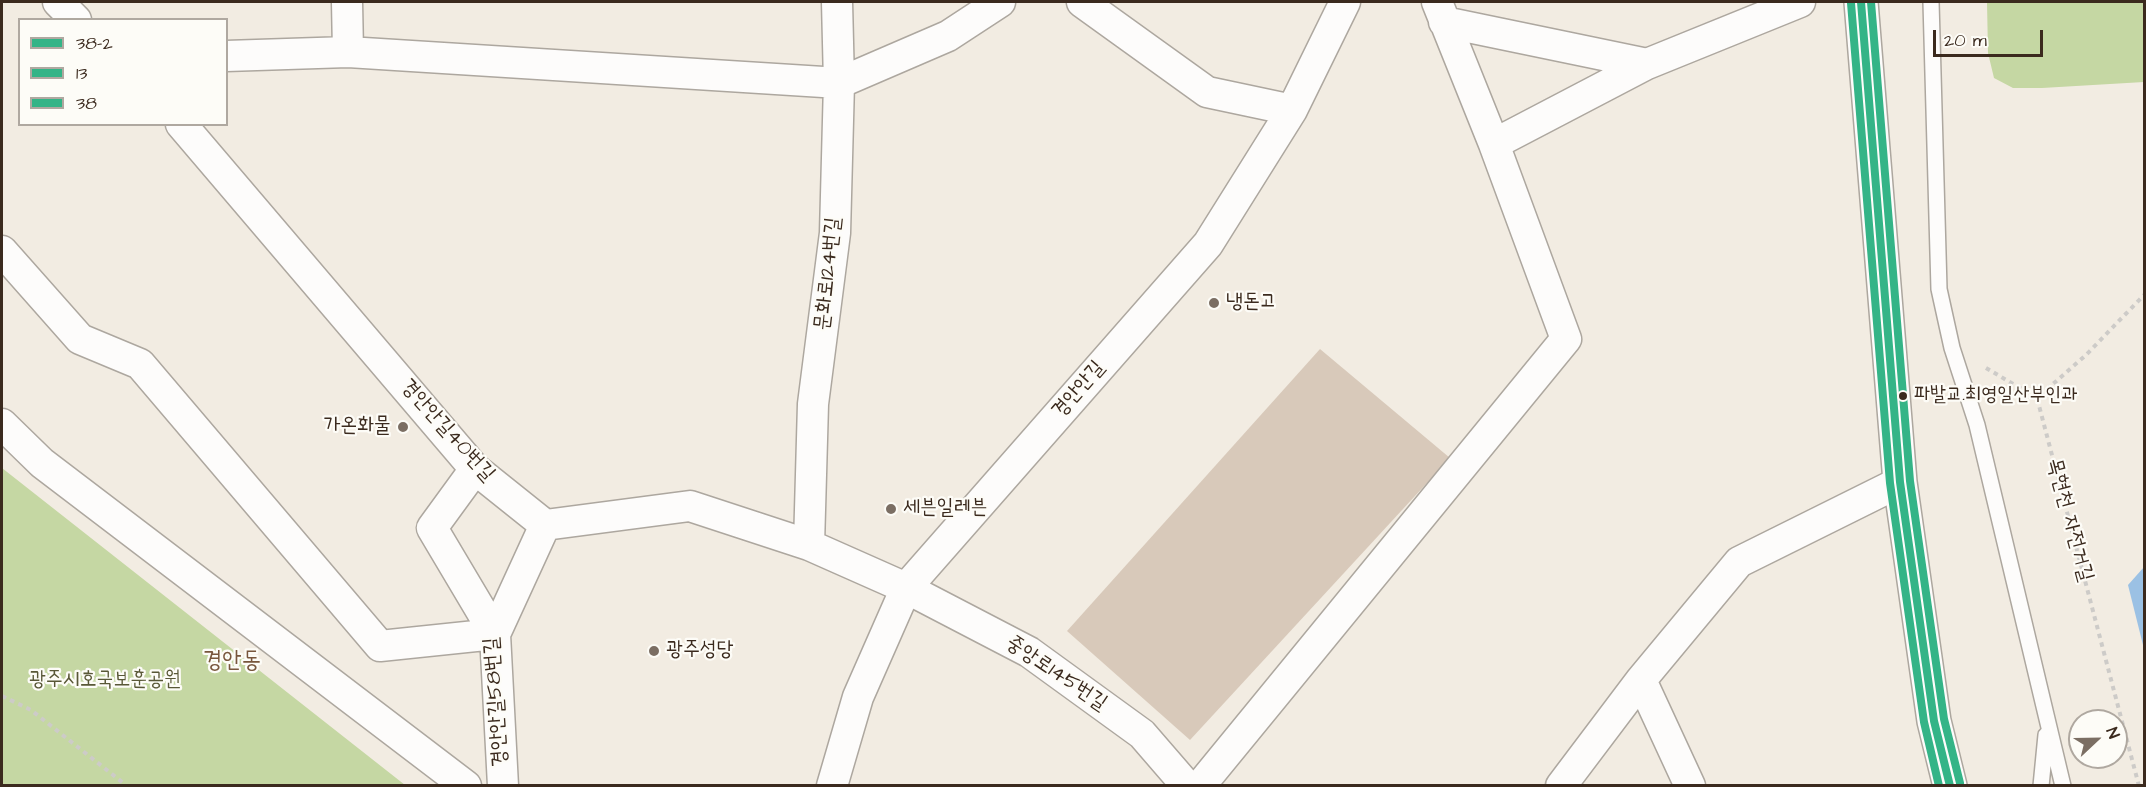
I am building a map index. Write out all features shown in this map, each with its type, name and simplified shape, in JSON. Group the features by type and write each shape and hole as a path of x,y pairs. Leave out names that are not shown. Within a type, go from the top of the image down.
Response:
{"street":[{"path":"58,2 74,18"},
{"path":"347,2 348,52"},
{"name":"문화로124번길","path":"809,545 813,404 835,233 839,83 837,2"},
{"path":"228,56 348,52 839,83 948,36 1000,2"},
{"path":"1082,2 1207,92 1292,110"},
{"name":"경안안길","path":"832,786 858,697 906,588 1208,244 1292,110 1345,2"},
{"path":"1494,144 1647,64 1800,2"},
{"path":"1860,2 1900,482 1934,721 1950,786"},
{"path":"1440,12 1647,64"},
{"path":"1200,786 1566,339 1494,144 1440,12"},
{"name":"경안안길40번길","path":"183,126 475,469 545,525"},
{"path":"2,251 80,339 140,364 380,646 495,634 545,525 690,506 809,545 906,588"},
{"path":"2,424 42,463 466,786"},
{"name":"경안안길58번길","path":"475,469 432,528 495,634 503,786"},
{"path":"1561,786 1641,680 1739,562 1900,482"},
{"name":"중앙로145번길","path":"906,588 1029,652 1142,734 1187,786"},
{"path":"1641,680 1690,786"}],"lane":[{"path":"1931,2 1939,289 1952,348 1977,425 2063,786"},
{"path":"2041,786 2048,725"}],"path":[{"name":"목현천 자전거길","path":"2139,786 2037,398 2085,355 2145,295"},
{"path":"2,696 32,710 127,786"}],"green space":[{"path":"1987,2 2144,2 2144,82 2013,88 1994,78 1988,53"},
{"name":"광주시호국보훈공원","path":"2,468 405,785 2,785"}],"water":[{"path":"2144,567 2144,649 2128,585"}],"building":[{"path":"1320,349 1450,458 1190,740 1067,631"}],"transit line":[{"name":"38-2","path":"1861,2 1900,482 1934,721 1950,786"},
{"name":"38","path":"1871,2 1910,481 1944,719 1960,783"},
{"name":"13","path":"1851,3 1890,483 1924,722 1939,786"}],"place":[{"name":"냉돈고","path":"1214,303"},
{"name":"파발교.최영일산부인과","path":"1903,396"},
{"name":"가온화물","path":"403,427"},
{"name":"세븐일레븐","path":"891,509"},
{"name":"광주성당","path":"654,651"}],"district":[{"name":"경안동","path":"232,662"}]}
